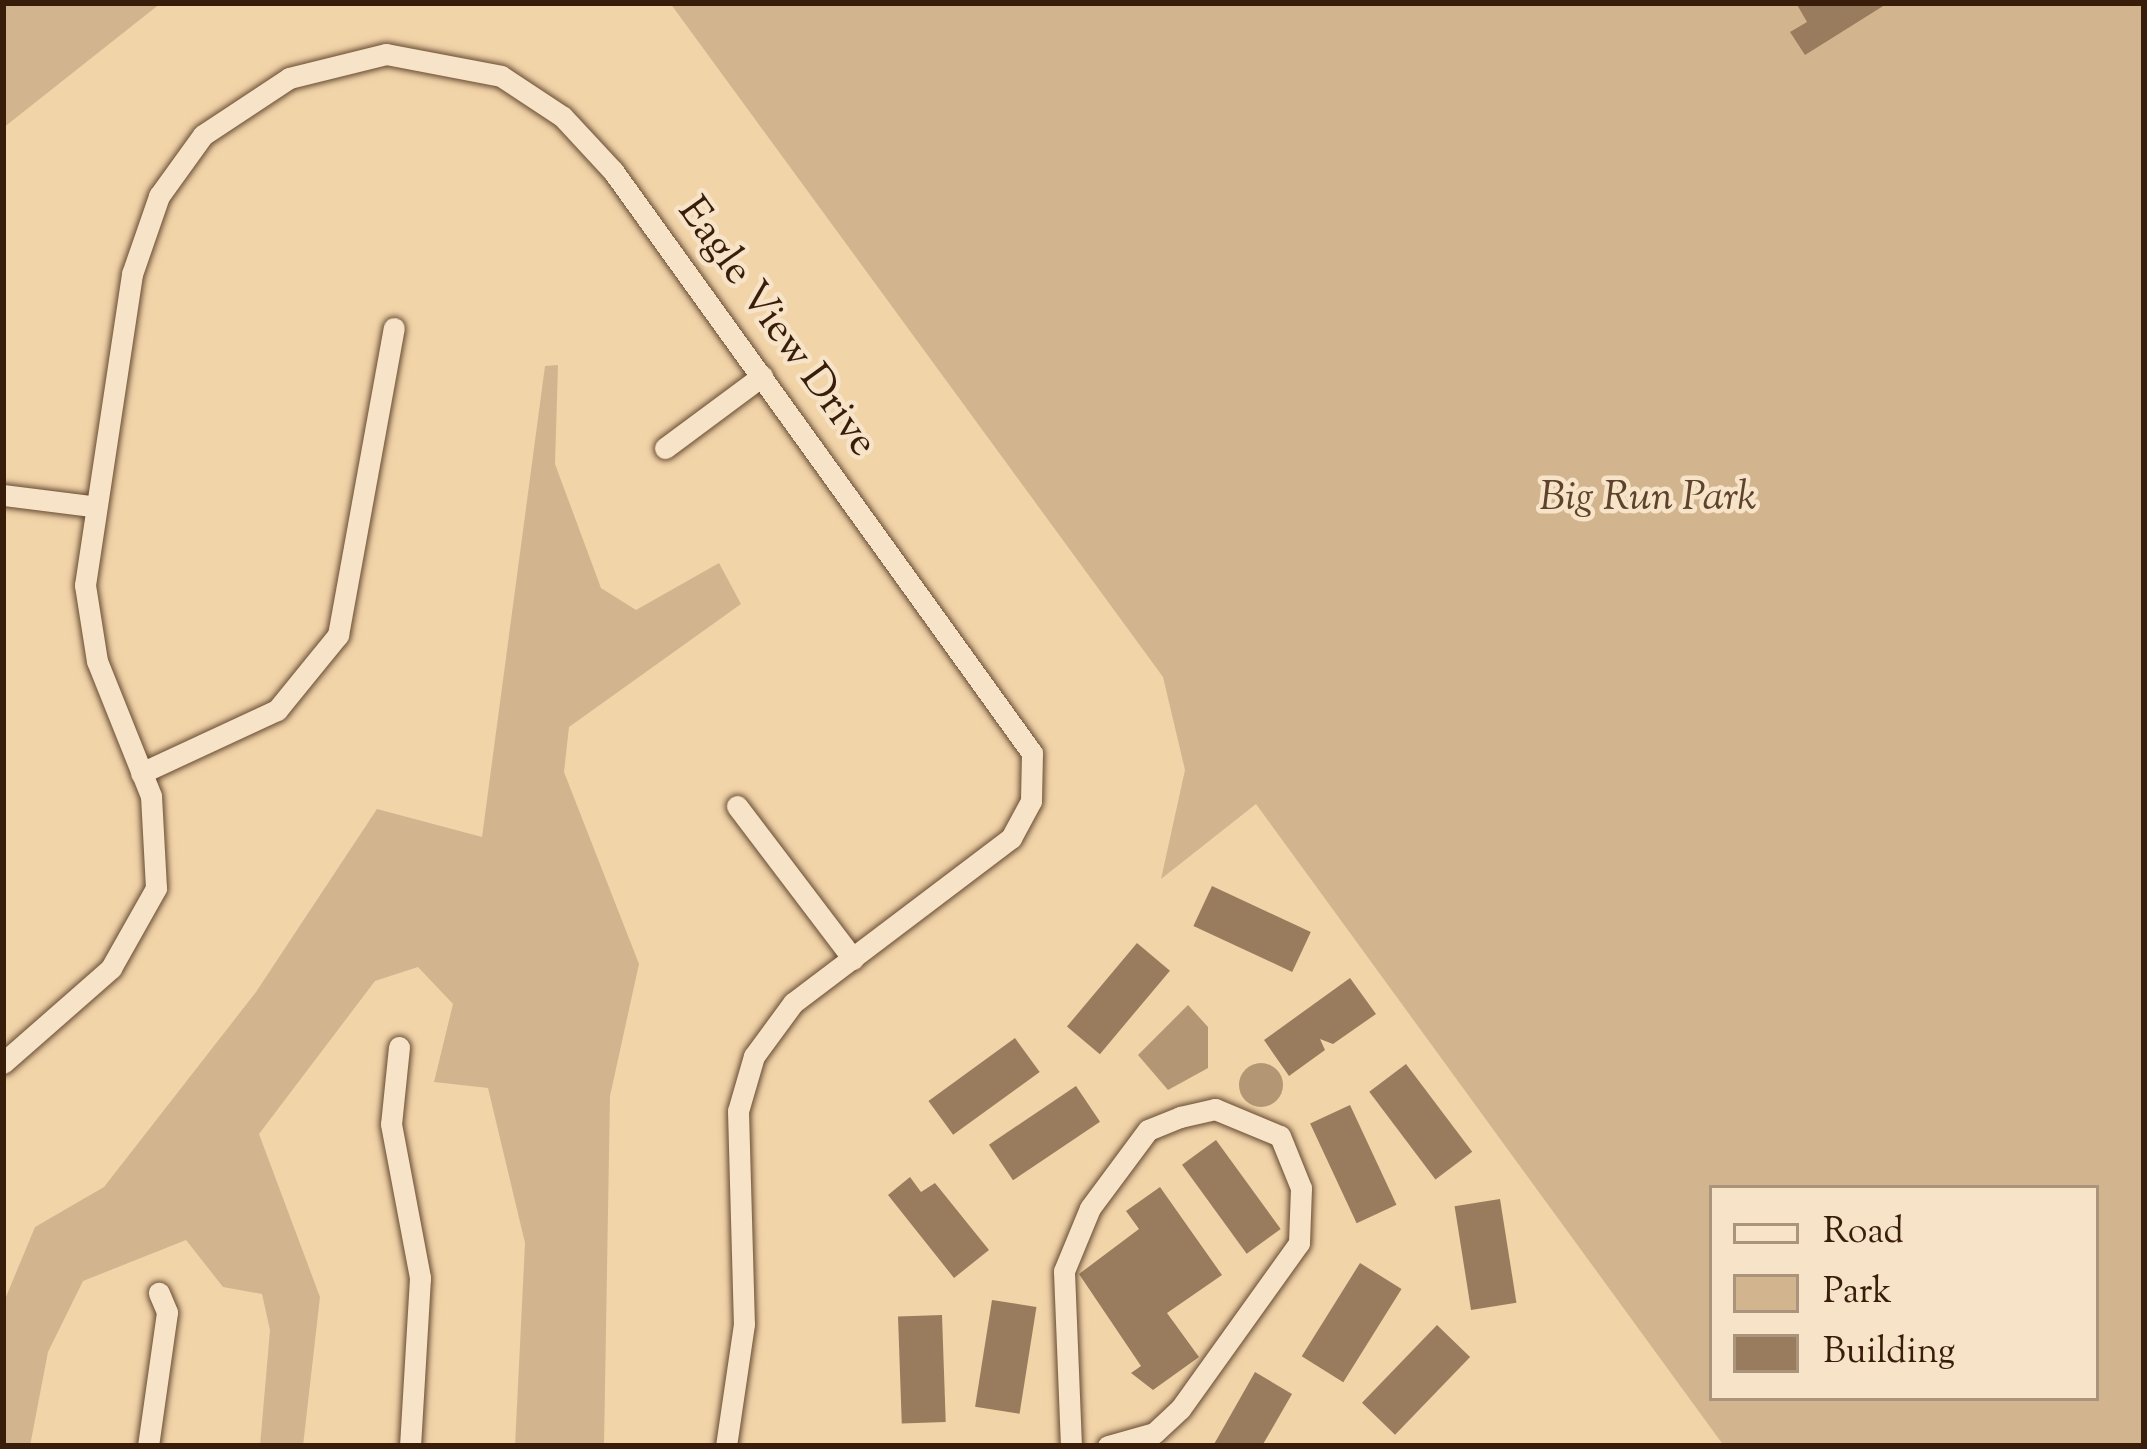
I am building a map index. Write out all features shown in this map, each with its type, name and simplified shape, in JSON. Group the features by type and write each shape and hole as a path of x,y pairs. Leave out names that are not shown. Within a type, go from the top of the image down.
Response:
{"street":[{"name":"Eagle View Drive","path":"91,506 132,274 159,196 231,112 352,59 466,64 563,117 762,376 1021,728 1034,781 1024,821 997,853 853,959"},
{"path":"141,773 277,710 338,635 394,328"},
{"path":"665,448 762,376"},
{"path":"3,495 91,506 88,625 160,840 140,933 3,1063"},
{"path":"726,1446 744,1324 743,1082 793,1004 853,959 736,806"},
{"path":"399,1047 391,1124 420,1278 410,1446"},
{"path":"1071,1446 1064,1271 1090,1208 1148,1130 1180,1117 1215,1109 1280,1136 1301,1188 1299,1243 1180,1409 1154,1433 1108,1446"},
{"path":"148,1446 167,1312 159,1293"}],"green space":[{"path":"3,3 161,3 3,128"},
{"name":"Big Run Park","path":"670,3 2144,3 2144,1446 1724,1446 1256,804 1161,879 1185,770 1163,677"},
{"path":"558,365 555,464 601,588 636,610 719,563 741,604 569,727 564,772 639,964 610,1096 604,1446 515,1446 525,1243 488,1088 434,1082 453,1004 418,967 375,981 259,1134 320,1297 303,1446 260,1446 270,1330 262,1294 223,1287 186,1240 83,1281 48,1352 30,1446 3,1446 3,1304 35,1227 104,1187 256,992 377,809 482,837 545,366"}],"shaded area":[{"path":"1188,1005 1208,1027 1208,1068 1168,1090 1138,1055"},
{"path":"1261,1063 1277,1069 1283,1085 1277,1101 1261,1107 1245,1101 1239,1085 1245,1069"}],"building":[{"path":"1796,3 1888,3 1805,55 1790,32 1807,22"},
{"path":"1212,886 1311,932 1292,972 1193,926"},
{"path":"1137,943 1170,971 1100,1054 1067,1026"},
{"path":"1350,978 1376,1014 1333,1044 1320,1039 1325,1050 1289,1076 1264,1040"},
{"path":"1015,1038 1040,1072 953,1135 928,1101"},
{"path":"1406,1064 1472,1152 1435,1180 1369,1092"},
{"path":"1076,1086 1100,1122 1013,1180 989,1145"},
{"path":"1350,1105 1396,1205 1357,1223 1310,1124"},
{"path":"1216,1140 1281,1229 1247,1254 1182,1165"},
{"path":"910,1177 921,1192 935,1183 989,1250 954,1278 888,1195"},
{"path":"1160,1187 1222,1275 1167,1313 1199,1357 1153,1390 1131,1373 1141,1366 1079,1274 1139,1229 1126,1211"},
{"path":"1500,1199 1516,1303 1471,1310 1455,1206"},
{"path":"1360,1263 1402,1289 1343,1382 1302,1356"},
{"path":"992,1300 1036,1307 1020,1414 975,1407"},
{"path":"942,1315 946,1422 902,1423 898,1317"},
{"path":"1437,1325 1470,1357 1395,1435 1362,1403"},
{"path":"1255,1372 1292,1394 1262,1446 1213,1446"}]}
